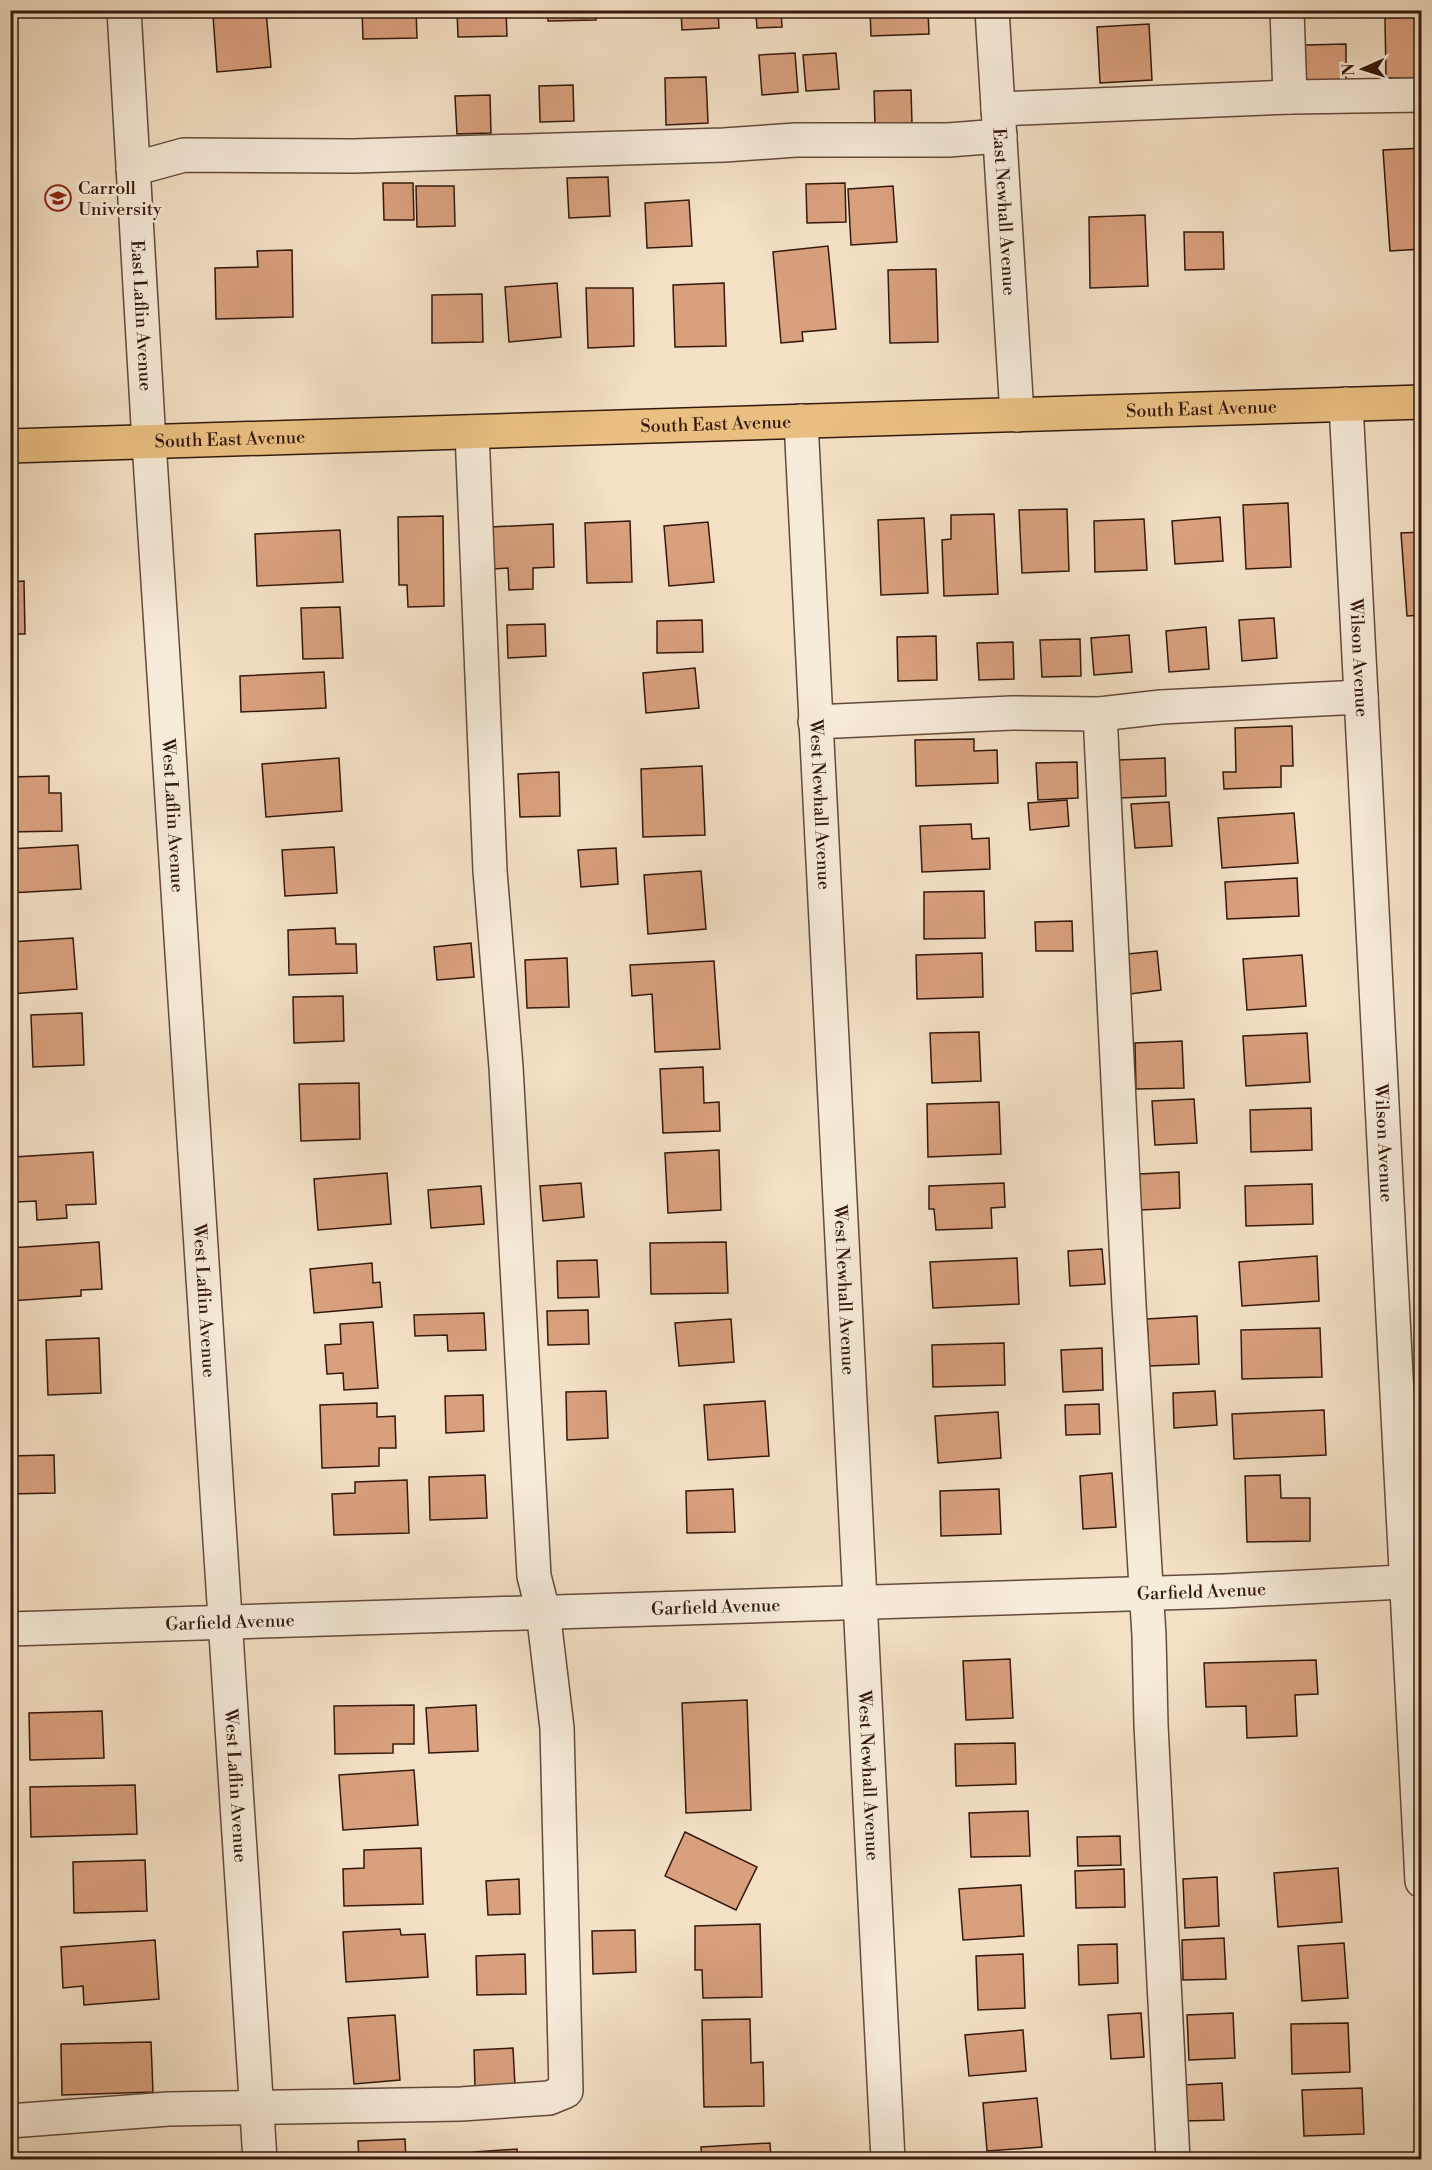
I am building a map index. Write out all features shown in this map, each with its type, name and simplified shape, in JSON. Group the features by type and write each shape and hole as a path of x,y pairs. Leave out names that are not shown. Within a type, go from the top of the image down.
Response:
{"main road":[{"name":"South East Avenue","path":"10,446 1422,402"}],"street":[{"name":"East Laflin Avenue","path":"124,10 149,442"},
{"name":"East Newhall Avenue","path":"992,10 1017,415"},
{"path":"1287,10 1290,97"},
{"path":"133,169 184,155 354,156 724,145 796,140 948,140 999,123 1290,97 1422,95"},
{"name":"Wilson Avenue","path":"1346,405 1361,697 1414,1581 1422,1881"},
{"name":"West Newhall Avenue","path":"801,421 814,722 888,2160"},
{"path":"10,2121 168,2109 236,2107 257,2110 461,2104 549,2098 566,2091 557,1728 543,1611 534,1576 506,1067 490,871 472,432"},
{"name":"West Laflin Avenue","path":"149,442 260,2160"},
{"path":"814,722 1012,713 1100,714 1161,707 1361,697"},
{"path":"1100,714 1173,2160"},
{"name":"Garfield Avenue","path":"10,1629 1146,1593 1414,1581"}],"building":[{"path":"362,10 416,10 417,38 363,39"},
{"path":"457,10 506,10 507,36 458,37"},
{"path":"547,10 596,10 596,20 548,21"},
{"path":"681,10 718,10 719,28 682,30"},
{"path":"734,10 781,10 782,27 757,28 756,15 734,16"},
{"path":"870,10 928,10 929,34 871,36"},
{"path":"266,11 271,67 217,72 213,15"},
{"path":"1422,17 1422,78 1386,78 1385,18"},
{"path":"1149,24 1152,80 1100,83 1097,27"},
{"path":"1346,44 1346,81 1306,82 1305,45"},
{"path":"795,53 798,92 762,95 759,55"},
{"path":"836,53 839,89 806,91 803,55"},
{"path":"706,77 708,123 666,125 665,78"},
{"path":"573,85 574,121 540,122 539,86"},
{"path":"911,90 912,124 875,126 874,91"},
{"path":"490,95 491,133 457,134 455,96"},
{"path":"1422,148 1422,249 1390,251 1383,150"},
{"path":"608,177 610,216 569,218 567,178"},
{"path":"383,183 413,183 414,220 384,220"},
{"path":"845,183 846,222 807,223 806,184"},
{"path":"416,186 454,186 455,226 417,227"},
{"path":"893,186 897,242 851,245 848,189"},
{"path":"689,200 692,246 647,248 645,203"},
{"path":"1145,215 1148,286 1090,288 1089,217"},
{"path":"1184,232 1223,232 1224,269 1185,270"},
{"path":"828,246 836,329 802,332 803,341 781,343 773,252"},
{"path":"292,250 293,317 216,319 215,268 258,267 257,251"},
{"path":"936,269 938,342 890,343 888,270"},
{"path":"557,283 561,337 509,342 505,287"},
{"path":"724,283 726,346 675,347 673,285"},
{"path":"586,288 633,288 634,346 588,348"},
{"path":"482,294 483,342 432,343 432,295"},
{"path":"1288,503 1291,567 1246,569 1243,505"},
{"path":"1067,509 1069,571 1022,573 1019,510"},
{"path":"994,514 998,594 944,596 942,540 951,539 951,515"},
{"path":"443,516 444,606 408,607 407,585 399,585 398,517"},
{"path":"1220,517 1223,561 1175,564 1172,521"},
{"path":"924,518 928,593 881,595 878,520"},
{"path":"1144,519 1147,570 1095,572 1094,521"},
{"path":"630,521 632,582 587,583 585,523"},
{"path":"708,522 714,582 669,586 664,526"},
{"path":"553,524 554,567 533,568 533,589 509,590 508,568 493,569 491,527"},
{"path":"340,530 343,582 257,586 255,534"},
{"path":"1422,532 1422,615 1407,616 1401,533"},
{"path":"24,581 25,634 10,634 10,582"},
{"path":"340,607 343,658 303,659 301,608"},
{"path":"1274,618 1277,658 1242,661 1239,620"},
{"path":"702,620 703,652 657,653 657,621"},
{"path":"545,624 546,656 508,658 507,625"},
{"path":"1206,627 1209,669 1169,672 1166,631"},
{"path":"1129,635 1132,672 1094,675 1091,638"},
{"path":"936,636 937,680 898,681 897,637"},
{"path":"1080,639 1081,676 1042,677 1040,640"},
{"path":"1013,642 1014,679 979,680 977,643"},
{"path":"695,668 699,708 646,713 643,673"},
{"path":"324,672 326,708 241,712 240,676"},
{"path":"1292,726 1293,766 1281,766 1281,787 1224,789 1223,772 1236,772 1235,728"},
{"path":"974,739 974,751 997,750 998,783 916,786 915,740"},
{"path":"339,758 342,811 266,817 262,764"},
{"path":"1165,758 1166,796 1120,798 1119,760"},
{"path":"1077,762 1078,798 1038,800 1036,763"},
{"path":"702,766 705,835 643,837 641,769"},
{"path":"559,772 560,816 520,817 518,774"},
{"path":"49,776 49,793 61,793 62,831 10,832 10,777"},
{"path":"1067,800 1069,826 1030,830 1028,803"},
{"path":"1169,802 1172,846 1135,848 1131,804"},
{"path":"1294,813 1298,863 1222,868 1218,818"},
{"path":"971,824 972,839 989,838 990,869 922,872 920,826"},
{"path":"78,845 81,889 10,893 10,849"},
{"path":"334,847 337,893 285,896 282,850"},
{"path":"616,848 618,884 581,887 578,850"},
{"path":"701,871 706,929 648,934 644,875"},
{"path":"1297,878 1299,916 1227,919 1225,882"},
{"path":"984,891 985,938 924,939 924,892"},
{"path":"1072,921 1073,951 1036,951 1035,922"},
{"path":"335,928 336,944 356,944 357,973 289,975 288,930"},
{"path":"73,938 77,989 10,994 10,942"},
{"path":"471,943 474,977 437,980 434,947"},
{"path":"1157,951 1161,990 1122,995 1118,955"},
{"path":"982,953 983,997 917,999 916,955"},
{"path":"1302,955 1306,1006 1247,1010 1243,959"},
{"path":"567,958 569,1007 527,1008 525,960"},
{"path":"714,961 720,1049 655,1052 652,994 632,996 630,965"},
{"path":"343,996 344,1041 294,1043 293,997"},
{"path":"82,1013 84,1065 33,1067 31,1015"},
{"path":"979,1032 981,1081 932,1083 930,1033"},
{"path":"1307,1033 1310,1082 1246,1086 1243,1036"},
{"path":"1182,1041 1184,1088 1136,1089 1135,1043"},
{"path":"703,1067 704,1103 719,1102 720,1131 663,1133 660,1069"},
{"path":"359,1083 360,1139 301,1141 299,1084"},
{"path":"1194,1099 1197,1143 1155,1145 1152,1101"},
{"path":"999,1102 1001,1154 928,1157 927,1104"},
{"path":"1311,1108 1312,1150 1251,1152 1250,1110"},
{"path":"719,1150 721,1210 668,1213 665,1153"},
{"path":"93,1152 96,1204 66,1205 67,1218 37,1220 36,1201 17,1202 14,1157"},
{"path":"1179,1172 1180,1208 1141,1210 1139,1174"},
{"path":"387,1173 391,1224 318,1230 314,1179"},
{"path":"581,1183 584,1217 543,1221 540,1186"},
{"path":"1004,1183 1005,1207 991,1208 992,1228 936,1230 934,1209 929,1209 929,1186"},
{"path":"1312,1184 1313,1224 1246,1226 1245,1186"},
{"path":"481,1186 484,1224 431,1228 428,1190"},
{"path":"99,1242 102,1289 81,1290 81,1296 10,1301 10,1248"},
{"path":"726,1242 728,1293 651,1294 650,1243"},
{"path":"1102,1249 1105,1284 1070,1286 1068,1251"},
{"path":"1317,1256 1319,1301 1242,1306 1239,1262"},
{"path":"1017,1258 1019,1304 933,1308 930,1262"},
{"path":"597,1260 599,1297 558,1298 557,1261"},
{"path":"372,1263 373,1283 380,1282 382,1307 314,1313 310,1269"},
{"path":"588,1310 589,1344 548,1345 547,1311"},
{"path":"484,1313 486,1350 448,1351 447,1335 415,1336 414,1315"},
{"path":"1197,1316 1199,1364 1149,1366 1147,1319"},
{"path":"731,1319 734,1362 679,1366 675,1323"},
{"path":"373,1322 378,1388 344,1390 343,1373 327,1374 325,1345 341,1344 340,1324"},
{"path":"1320,1328 1322,1377 1242,1379 1241,1330"},
{"path":"99,1338 101,1393 48,1395 46,1340"},
{"path":"1004,1343 1005,1385 933,1387 932,1345"},
{"path":"1102,1348 1103,1390 1063,1392 1061,1350"},
{"path":"606,1391 608,1438 567,1440 566,1392"},
{"path":"1215,1391 1217,1425 1174,1428 1173,1393"},
{"path":"483,1395 484,1431 446,1433 445,1396"},
{"path":"765,1401 769,1456 708,1460 704,1405"},
{"path":"377,1403 377,1417 395,1416 396,1448 379,1448 379,1466 322,1468 320,1405"},
{"path":"1099,1404 1100,1434 1066,1435 1065,1405"},
{"path":"1324,1410 1326,1455 1234,1459 1232,1414"},
{"path":"998,1412 1001,1458 938,1463 935,1416"},
{"path":"54,1455 55,1493 10,1494 10,1456"},
{"path":"1112,1473 1116,1527 1083,1529 1080,1476"},
{"path":"485,1475 487,1518 430,1520 429,1477"},
{"path":"1280,1475 1281,1498 1310,1498 1310,1541 1247,1542 1245,1476"},
{"path":"407,1480 409,1533 334,1535 332,1494 355,1493 355,1482"},
{"path":"733,1489 735,1532 687,1533 686,1491"},
{"path":"999,1489 1001,1534 941,1536 940,1491"},
{"path":"1010,1659 1013,1718 966,1720 963,1661"},
{"path":"1316,1660 1318,1694 1295,1695 1297,1736 1247,1738 1246,1706 1206,1707 1204,1663"},
{"path":"747,1700 751,1810 686,1813 682,1703"},
{"path":"414,1705 414,1744 393,1744 393,1753 335,1754 334,1706"},
{"path":"476,1705 478,1751 429,1753 426,1708"},
{"path":"102,1711 104,1758 30,1760 29,1713"},
{"path":"1015,1743 1016,1784 956,1786 955,1744"},
{"path":"414,1770 418,1825 343,1830 339,1775"},
{"path":"135,1785 137,1834 31,1837 30,1787"},
{"path":"1028,1811 1030,1856 971,1857 969,1813"},
{"path":"685,1832 757,1867 736,1910 665,1876"},
{"path":"1120,1836 1121,1865 1078,1866 1077,1837"},
{"path":"421,1848 423,1904 344,1906 343,1869 364,1868 364,1850"},
{"path":"145,1860 147,1911 74,1913 73,1862"},
{"path":"1338,1868 1342,1922 1278,1927 1274,1873"},
{"path":"1124,1869 1125,1907 1076,1908 1075,1871"},
{"path":"1217,1877 1219,1926 1185,1928 1183,1879"},
{"path":"519,1879 520,1914 488,1915 486,1881"},
{"path":"1021,1885 1024,1936 963,1940 959,1889"},
{"path":"760,1924 762,1997 703,1998 702,1970 695,1970 695,1926"},
{"path":"400,1929 401,1935 425,1934 428,1977 346,1982 343,1932"},
{"path":"635,1930 636,1972 593,1974 592,1931"},
{"path":"1224,1938 1226,1979 1183,1980 1182,1940"},
{"path":"155,1940 159,1999 84,2005 83,1986 63,1988 61,1947"},
{"path":"1344,1943 1348,1998 1302,2001 1298,1946"},
{"path":"1117,1944 1118,1983 1079,1985 1078,1945"},
{"path":"525,1954 526,1994 477,1995 476,1956"},
{"path":"1023,1954 1025,2008 978,2010 976,1956"},
{"path":"1141,2013 1144,2057 1111,2059 1108,2015"},
{"path":"1233,2013 1235,2058 1189,2060 1187,2015"},
{"path":"395,2015 400,2080 354,2084 348,2018"},
{"path":"750,2019 751,2063 763,2062 764,2106 704,2107 702,2020"},
{"path":"1348,2023 1350,2072 1292,2074 1291,2024"},
{"path":"1023,2030 1026,2071 969,2076 965,2035"},
{"path":"151,2042 153,2092 62,2095 61,2044"},
{"path":"513,2048 515,2086 475,2088 474,2050"},
{"path":"1222,2083 1224,2120 1185,2121 1183,2085"},
{"path":"1362,2088 1364,2134 1304,2136 1302,2090"},
{"path":"1037,2098 1042,2147 987,2151 983,2103"},
{"path":"405,2139 406,2160 359,2160 358,2141"},
{"path":"770,2143 771,2160 702,2160 701,2147"},
{"path":"517,2149 518,2160 474,2160 474,2152"}],"place":[{"name":"Carroll University","path":"58,198"}]}
